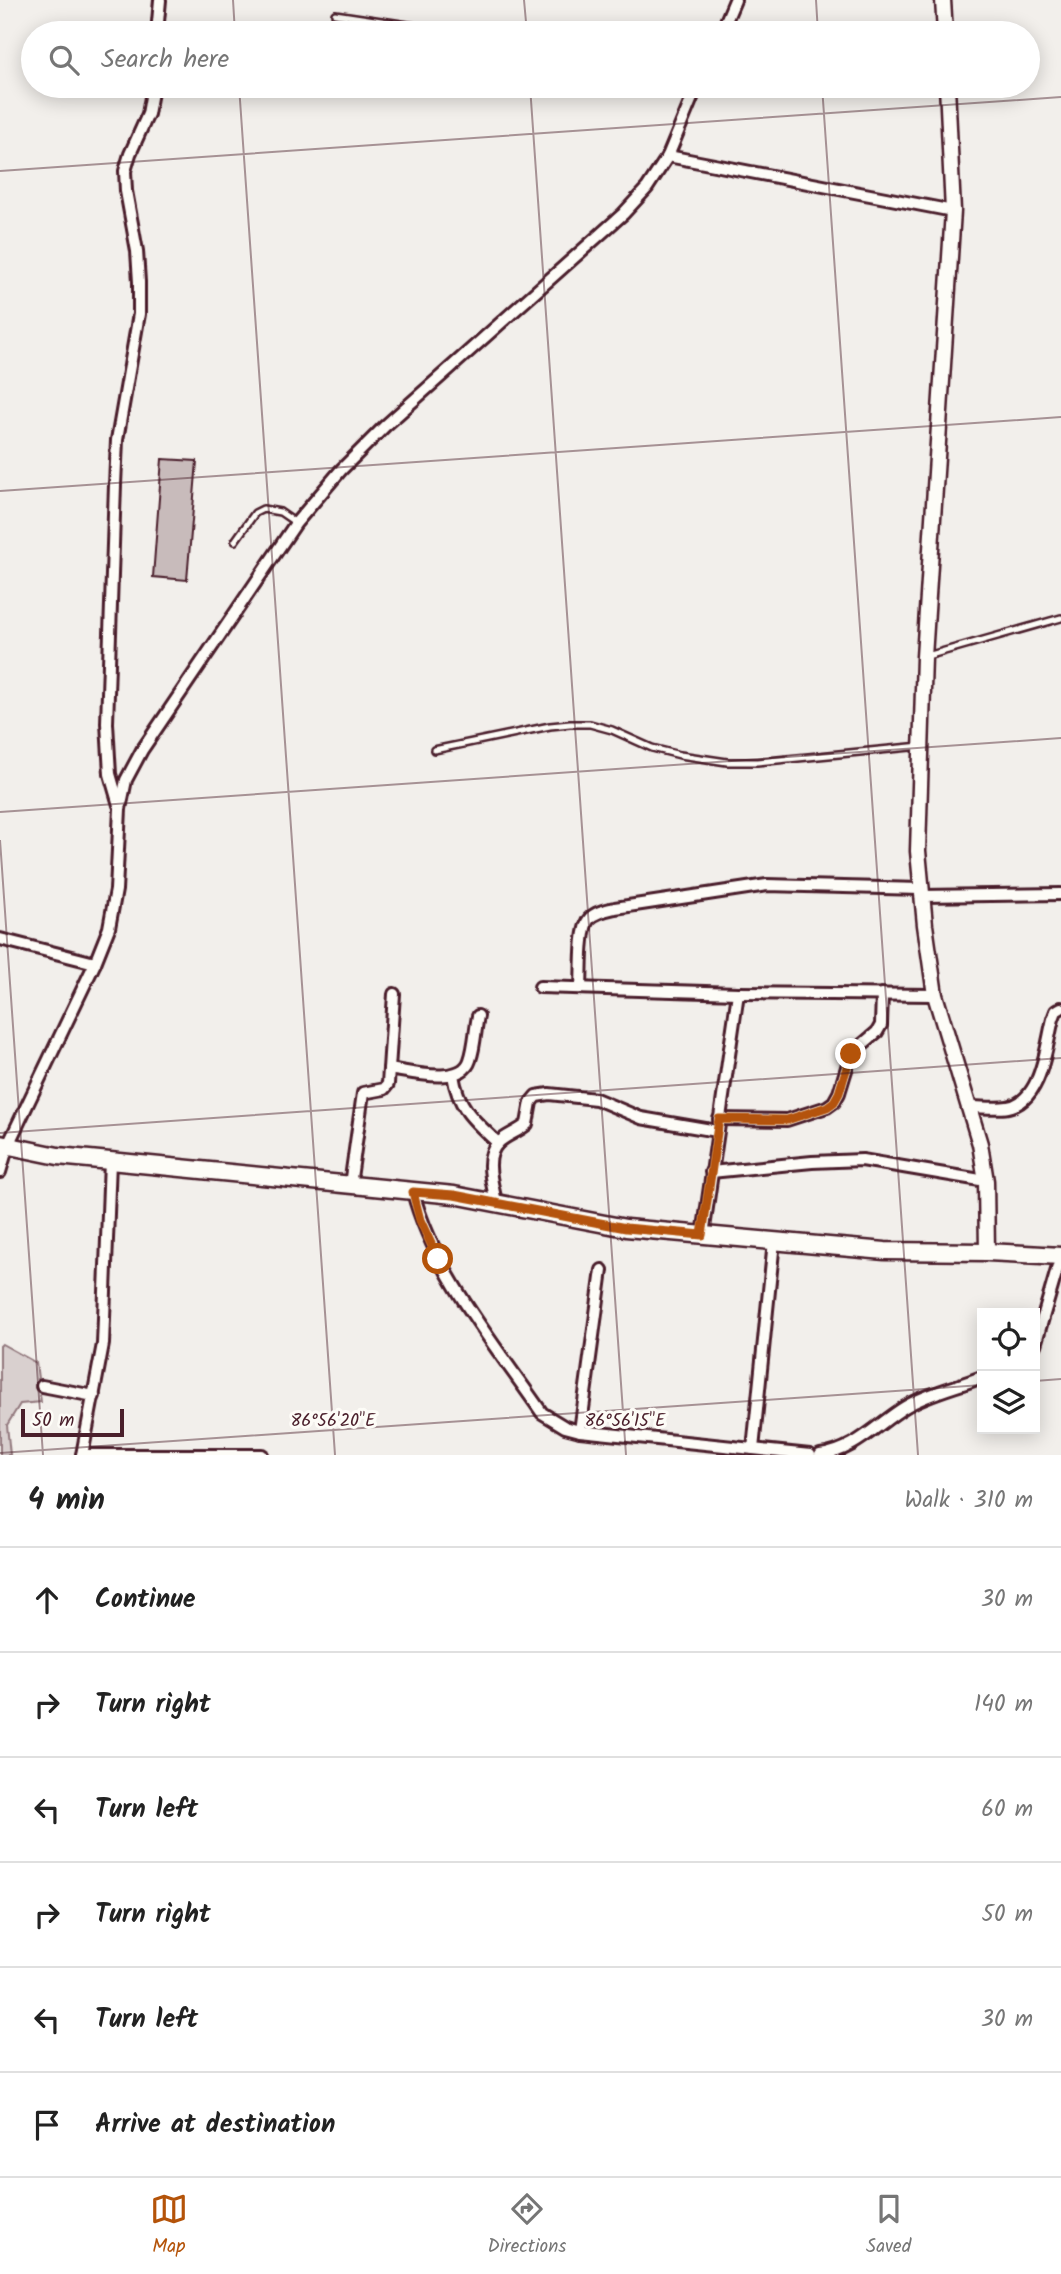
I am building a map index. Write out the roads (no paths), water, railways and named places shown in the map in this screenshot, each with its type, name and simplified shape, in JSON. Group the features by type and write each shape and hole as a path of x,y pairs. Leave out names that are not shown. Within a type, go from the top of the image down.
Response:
{"main road":[{"path":"4,1145 58,1156 454,1195 626,1228 886,1251 1061,1256"}],"street":[{"path":"158,21 160,0"},
{"path":"726,21 736,0"},
{"path":"943,0 944,21"},
{"path":"120,809 110,774 107,691 117,440 139,314 137,251 125,171 148,114 151,98"},
{"path":"0,1172 4,1145 95,963 109,928 116,890 120,809 126,780 142,750 296,523 333,479 385,426 623,214 647,188 668,156 693,98"},
{"path":"948,98 953,211 924,657 918,851 935,995 980,1144 986,1181 987,1252"},
{"path":"668,156 953,211"},
{"path":"581,988 585,927 592,916 615,908 767,886 1061,894"},
{"path":"0,939 95,963"},
{"path":"540,988 935,995"},
{"path":"702,1235 738,993"},
{"path":"350,1185 363,1093 384,1089 388,1084 394,994"},
{"path":"719,1119 787,1120 827,1107 834,1102 851,1054 877,1032 881,1025 882,995"},
{"path":"970,1107 1006,1108 1022,1101 1030,1093 1037,1080 1053,1018 1061,1008"},
{"path":"389,1069 441,1075 464,1070 470,1061 478,1016"},
{"path":"453,1074 456,1090 466,1111 498,1143"},
{"path":"496,1203 489,1165 491,1153 498,1143 527,1124 531,1102 536,1096 549,1094 596,1099 641,1118 718,1131"},
{"path":"711,1172 862,1160 986,1181"},
{"path":"110,1161 103,1343 82,1455 262,1455"},
{"path":"413,1192 420,1220 438,1259 542,1413 565,1427 580,1431 810,1455"},
{"path":"753,1449 774,1241"},
{"path":"1040,1328 1061,1256"},
{"path":"580,1431 602,1270"},
{"path":"820,1455 834,1454 848,1447 920,1399 977,1379"},
{"path":"43,1386 94,1396"}],"lane":[{"path":"335,14 381,21"},
{"path":"235,541 255,513 263,509 280,512 296,523"},
{"path":"924,657 1061,618"},
{"path":"434,750 570,724 590,724 612,730 652,748 727,762 757,762 921,746"}]}
